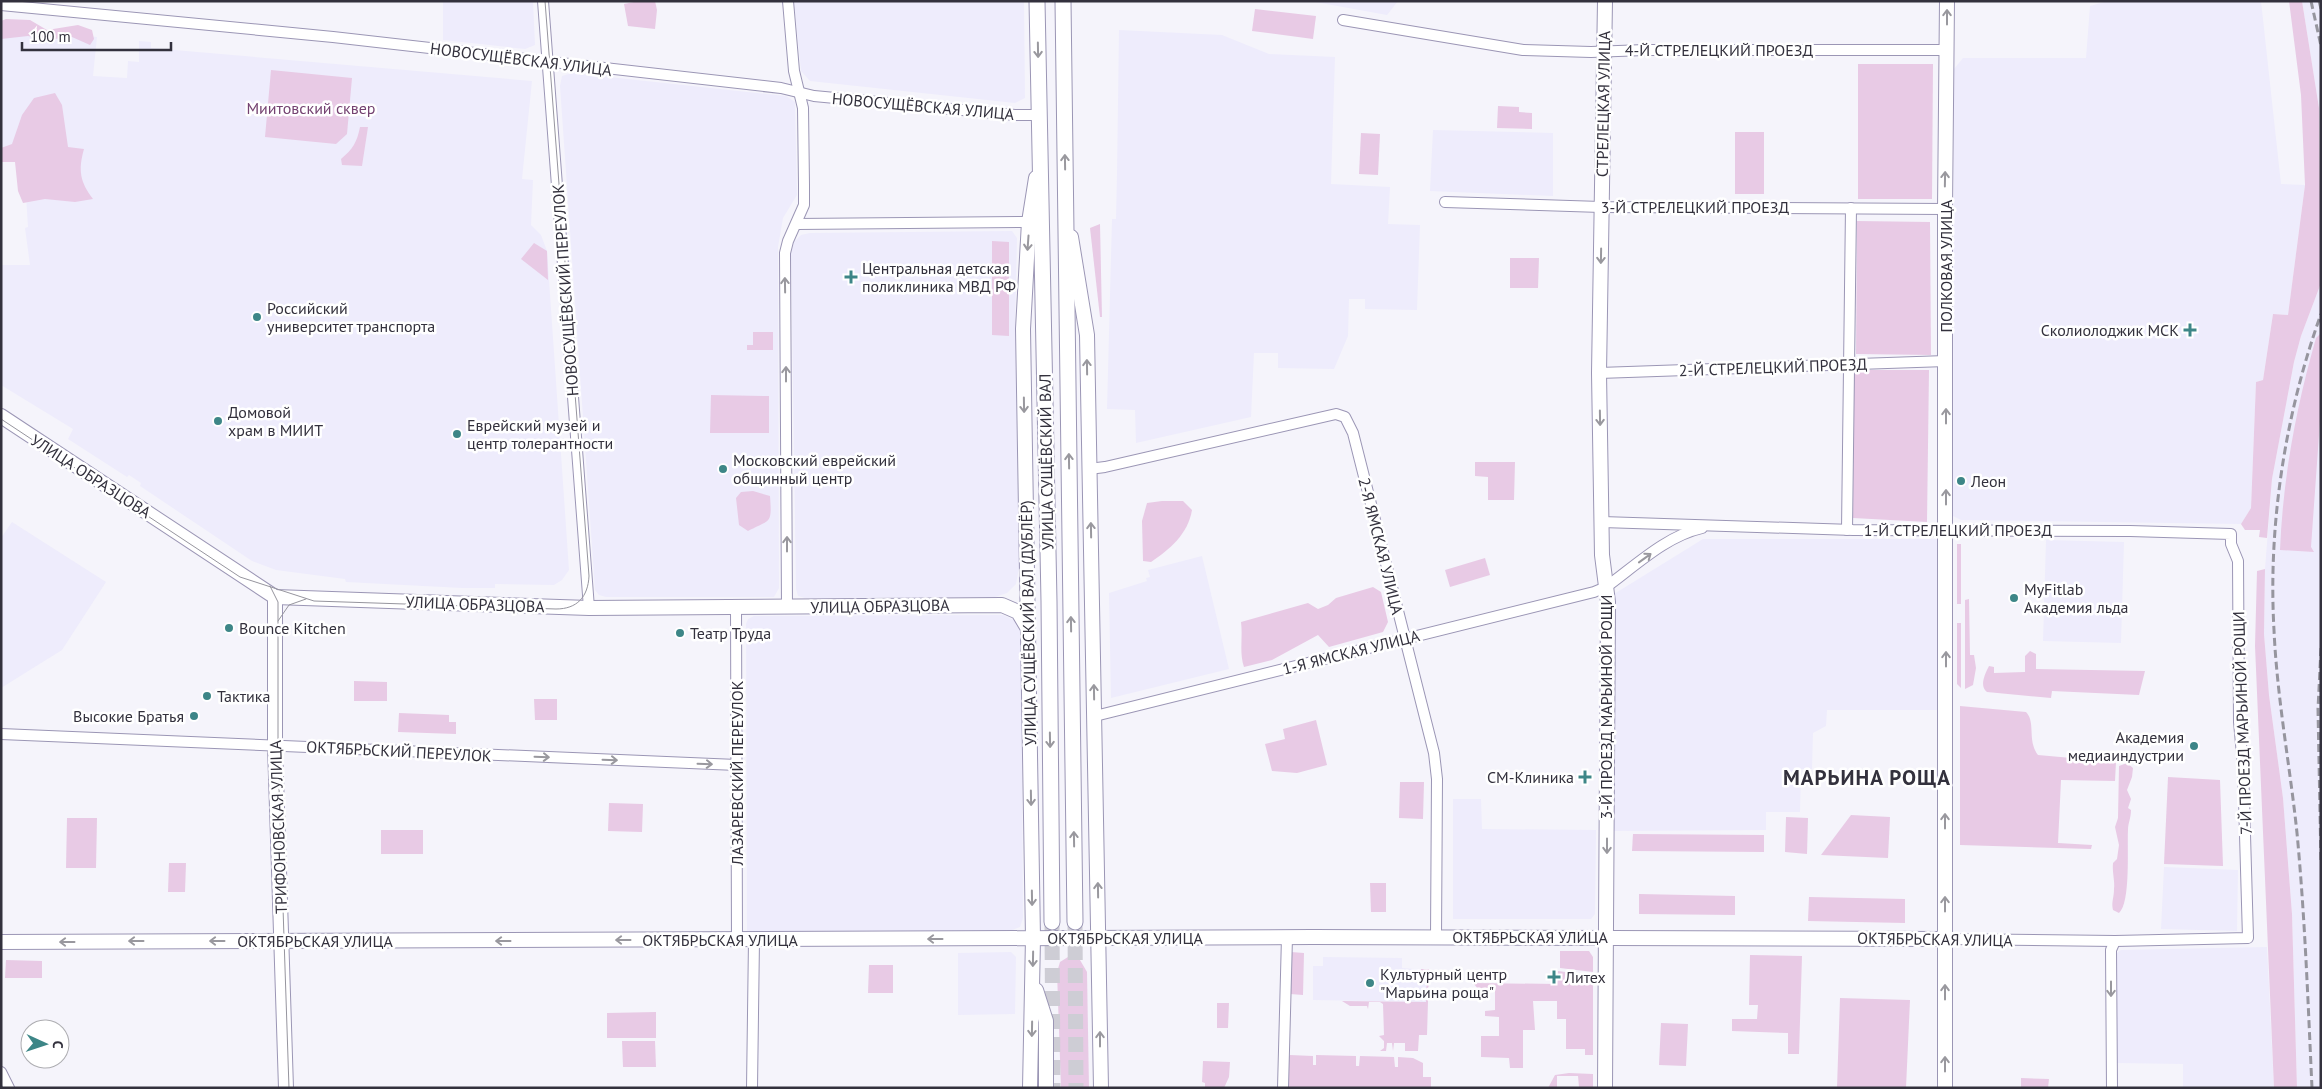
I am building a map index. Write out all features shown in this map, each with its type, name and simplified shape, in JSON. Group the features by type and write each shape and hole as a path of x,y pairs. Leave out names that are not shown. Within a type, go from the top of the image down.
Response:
{"main road":[{"name":"УЛИЦА СУЩЁВСКИЙ ВАЛ","path":"1038,1 1039,160 1049,601 1052,922"},
{"name":"УЛИЦА СУЩЁВСКИЙ ВАЛ","path":"1063,1 1075,922"}],"street":[{"name":"НОВОСУЩЁВСКИЙ ПЕРЕУЛОК","path":"543,1 589,608"},
{"path":"787,607 785,253 788,241 804,205 803,108 798,91 788,1"},
{"name":"СТРЕЛЕЦКАЯ УЛИЦА","path":"1601,207 1605,1"},
{"name":"ПОЛКОВАЯ УЛИЦА","path":"1946,1088 1945,209 1947,1"},
{"name":"НОВОСУЩЁВСКАЯ УЛИЦА","path":"1,5 333,37 798,91 814,96 1015,115 1039,115"},
{"name":"4-Й СТРЕЛЕЦКИЙ ПРОЕЗД","path":"1343,20 1523,50 1604,52 1947,50"},
{"name":"УЛИЦА СУЩЁВСКИЙ ВАЛ (ДУБЛЁР)","path":"1030,1088 1033,938 1023,329 1029,222 1039,160"},
{"name":"3-Й СТРЕЛЕЦКИЙ ПРОЕЗД","path":"1445,202 1601,207 1945,209"},
{"name":"3-Й ПРОЕЗД МАРЬИНОЙ РОЩИ","path":"1601,207 1599,373 1602,556 1608,602 1604,936 1605,1088"},
{"path":"1847,530 1851,208"},
{"path":"1066,210 1085,318 1095,716 1101,1088"},
{"path":"797,224 1029,222"},
{"name":"2-Й СТРЕЛЕЦКИЙ ПРОЕЗД","path":"1599,373 1946,361"},
{"name":"2-Я ЯМСКАЯ УЛИЦА","path":"1089,469 1341,414 1350,424 1435,759 1437,779 1436,937"},
{"name":"УЛИЦА ОБРАЗЦОВА","path":"1,416 275,597 589,608 1002,605"},
{"name":"1-Й СТРЕЛЕЦКИЙ ПРОЕЗД","path":"1602,522 1687,523 1709,526 1847,530 2206,533"},
{"name":"1-Й СТРЕЛЕЦКИЙ ПРОЕЗД","path":"1606,587 1670,540 1690,530 1709,526"},
{"name":"7-Й ПРОЕЗД МАРЬИНОЙ РОЩИ","path":"2206,533 2231,534 2230,544 2238,560 2239,722 2243,766 2248,938"},
{"path":"1002,605 1018,597 1027,580"},
{"name":"1-Я ЯМСКАЯ УЛИЦА","path":"1095,716 1531,608 1606,587"},
{"name":"ТРИФОНОВСКАЯ УЛИЦА","path":"275,597 276,746 286,1088"},
{"path":"1002,605 1018,612 1028,627"},
{"name":"ЛАЗАРЕВСКИЙ ПЕРЕУЛОК","path":"736,607 737,940"},
{"name":"ОКТЯБРЬСКИЙ ПЕРЕУЛОК","path":"1,734 737,765"},
{"name":"ОКТЯБРЬСКАЯ УЛИЦА","path":"1,942 1604,936 2115,941 2248,938"},
{"path":"1283,1088 1287,937"},
{"path":"752,1088 754,940"},
{"path":"2112,1088 2111,950 2115,941"},
{"path":"1032,980 1046,1021 1046,1088"},
{"path":"1,1072 10,1088"}],"shaded area":[{"path":"443,1 533,1 535,45 525,49 443,40"},
{"path":"794,1 1024,1 1025,98 1015,103 810,81 801,71"},
{"path":"1310,1 1398,1 1387,15"},
{"path":"2108,1 2261,1 2281,184 2305,185 2288,315 2273,314 2263,380 2256,382 2251,508 2241,524 1961,520 1953,516 1954,69 1963,58 2086,58 2090,6"},
{"path":"2302,1 2321,1 2321,172 2319,108"},
{"path":"1,27 97,37 93,76 127,78 128,61 139,62 139,41 151,42 151,48 532,81 522,179 533,180 531,225 541,235 547,251 569,570 562,580 554,585 495,584 495,588 462,588 346,582 345,579 276,570 252,561 140,486 141,483 129,475 127,477 68,439 73,429 1,385 1,265 30,265 25,228 28,227 23,148 1,150"},
{"path":"1119,30 1222,35 1269,54 1335,57 1331,184 1390,187 1388,224 1420,225 1417,310 1365,309 1365,299 1349,299 1348,336 1334,369 1278,368 1278,353 1254,353 1251,417 1136,443 1135,410 1107,409 1112,219 1116,219"},
{"path":"572,73 786,96 795,102 797,195 783,218 778,247 779,588 774,597 606,597 599,595 595,590 560,86 562,76"},
{"path":"1433,130 1553,133 1553,196 1430,191"},
{"path":"1012,231 1017,238 1015,329 1019,568 1016,584 1007,593 995,597 805,598 798,596 796,589 791,253 794,242 801,235 810,233"},
{"path":"2321,283 2321,1088 2297,1088 2292,914 2283,798 2269,695 2264,634 2265,569 2272,479 2294,362 2301,336"},
{"path":"12,522 106,582 62,650 1,688 1,538"},
{"path":"1703,539 1938,539 1941,710 1827,710 1826,726 1813,733 1812,769 1801,769 1800,812 1766,812 1766,830 1613,831 1614,594"},
{"path":"2046,540 2124,542 2121,643 2043,641"},
{"path":"1202,556 1229,669 1111,698 1109,593 1147,581 1146,578 1150,577 1148,570"},
{"path":"1003,615 1016,621 1021,633 1023,918 1020,927 1010,931 747,931 746,624 748,619 754,616"},
{"path":"1453,799 1481,799 1482,829 1596,830 1595,914 1591,919 1453,919"},
{"path":"2164,867 2238,870 2237,931 2161,929"},
{"path":"2267,947 2274,1088 2183,1088 2183,1064 2116,1063 2114,955 2121,950"},
{"path":"1011,952 1016,957 1015,1014 958,1015 958,953"},
{"name":"Культурный центр \"Марьина роща\"","path":"1323,957 1402,958 1402,968 1428,970 1427,1002 1313,1000 1313,966 1323,966"}],"green space":[{"path":"639,1 655,1 657,10 655,29 628,26 624,4"},
{"path":"2289,1 2302,1 2319,108 2321,283 2301,336 2294,362 2272,479 2267,538 2259,537 2260,530 2245,530 2241,524 2251,508 2256,382 2263,380 2273,314 2288,315 2305,185 2301,95"},
{"path":"1255,9 1316,16 1313,39 1252,31"},
{"path":"6,19 30,20 47,30 78,25 92,30 94,39 90,45 72,37 45,40 28,36 1,39 1,21"},
{"path":"1858,64 1933,64 1932,199 1858,199"},
{"name":"Миитовский сквер","path":"271,70 352,78 347,134 336,144 265,137"},
{"path":"55,93 62,105 68,147 84,149 81,176 85,187 93,199 75,202 45,199 23,203 18,191 15,162 1,162 1,148 12,144 22,115 34,98"},
{"path":"1498,106 1519,107 1519,112 1532,113 1532,129 1497,128"},
{"path":"360,127 368,127 362,166 342,165 341,159 354,145"},
{"path":"1735,132 1764,132 1764,194 1735,194"},
{"path":"1361,133 1380,134 1378,175 1359,174"},
{"path":"1857,221 1930,222 1931,355 1856,354"},
{"path":"1100,224 1102,317 1100,317 1090,228"},
{"path":"992,241 1009,242 1009,336 992,335"},
{"path":"534,243 547,251 548,280 521,259"},
{"path":"1510,258 1539,258 1538,288 1510,288"},
{"path":"753,332 773,332 773,350 747,350 747,345 753,345"},
{"path":"2321,333 2320,421 2311,547 2314,552 2280,550 2287,469 2309,364 2316,338"},
{"path":"1854,370 1929,370 1927,522 1853,518"},
{"path":"711,395 769,396 769,433 710,433"},
{"path":"1475,462 1515,462 1514,500 1488,500 1488,477 1475,476"},
{"path":"753,491 770,496 771,512 766,522 748,531 739,525 736,498 741,492"},
{"path":"1183,501 1192,510 1190,519 1182,534 1165,552 1151,562 1143,561 1142,521 1147,503"},
{"path":"1957,544 1961,544 1961,604 1957,604"},
{"path":"1485,558 1490,575 1450,587 1445,570"},
{"path":"2265,569 2264,634 2269,695 2283,798 2292,914 2297,1088 2274,1088 2255,646 2257,571"},
{"path":"1373,587 1381,592 1388,622 1383,632 1329,647 1318,635 1272,660 1244,667 1241,622 1308,603 1318,609 1328,605 1336,598"},
{"path":"1969,599 1970,655 1974,655 1976,668 1973,685 1965,689 1965,600"},
{"path":"1957,623 1961,623 1961,688 1957,684"},
{"path":"2030,651 2036,654 2036,669 2145,671 2139,695 2052,691 2051,698 1987,692 1983,687 1989,666 1994,667 1994,673 2025,672 2025,656"},
{"path":"354,681 387,682 387,701 354,701"},
{"path":"534,699 557,699 557,720 535,720"},
{"path":"1960,706 2026,712 2031,721 2033,744 2038,755 2116,762 2115,781 2061,780 2058,843 2092,845 2091,849 1960,845"},
{"path":"399,713 449,715 449,722 456,722 456,734 398,732"},
{"path":"1316,720 1327,765 1297,773 1272,771 1265,744 1285,739 1283,729"},
{"path":"2127,763 2133,768 2127,790 2131,799 2128,808 2131,810 2131,816 2128,827 2128,874 2123,907 2119,913 2113,910 2112,907 2114,886 2113,863 2117,859 2119,845 2115,827 2118,818 2119,766"},
{"path":"2168,777 2220,780 2223,866 2164,864"},
{"path":"1400,782 1424,782 1423,819 1399,818"},
{"path":"609,803 643,804 642,832 608,831"},
{"path":"1851,815 1890,817 1888,858 1821,855"},
{"path":"1786,817 1808,818 1807,854 1785,852"},
{"path":"67,818 97,818 96,868 66,868"},
{"path":"381,830 423,830 423,854 381,854"},
{"path":"1633,834 1764,835 1764,852 1632,851"},
{"path":"169,863 186,863 185,892 168,892"},
{"path":"1370,883 1386,883 1386,912 1371,912"},
{"path":"1639,894 1735,896 1735,915 1639,914"},
{"path":"1809,897 1905,899 1905,923 1808,921"},
{"path":"1560,951 1589,951 1593,957 1593,972 1560,968"},
{"path":"1291,952 1304,953 1303,995 1290,994"},
{"path":"1750,955 1802,956 1799,1054 1788,1054 1788,1033 1732,1031 1732,1019 1757,1019 1758,1005 1749,1005"},
{"path":"1068,957 1080,960 1087,972 1089,1088 1061,1088 1057,972 1060,962"},
{"path":"6,960 42,961 42,978 5,978"},
{"path":"869,965 893,965 893,993 868,993"},
{"path":"1421,969 1429,969 1427,1035 1419,1035 1418,1051 1405,1051 1405,1043 1394,1043 1393,1051 1392,1043 1387,1043 1386,1051 1380,1051 1384,1048 1384,1041 1379,1036 1384,1035 1383,1004 1380,1002 1369,1002 1368,1009 1367,1006 1350,1006 1342,1001 1426,1002 1427,972 1421,971"},
{"path":"1558,971 1593,976 1593,1055 1585,1055 1585,1049 1566,1049 1566,1019 1557,1019 1557,1001 1533,1001 1535,1030 1523,1030 1523,1068 1510,1068 1509,1058 1481,1057 1481,1036 1499,1036 1499,1017 1485,1016 1485,1011 1495,1010 1495,991 1480,991 1473,983 1557,984"},
{"path":"1840,998 1910,1000 1906,1088 1837,1088"},
{"path":"1217,1003 1229,1003 1228,1028 1217,1028"},
{"path":"656,1012 656,1038 607,1038 607,1013"},
{"path":"1661,1023 1688,1024 1686,1066 1659,1065"},
{"path":"622,1041 655,1041 656,1067 623,1067"},
{"path":"1290,1055 1313,1056 1313,1065 1316,1065 1316,1055 1356,1056 1356,1066 1359,1066 1360,1056 1394,1057 1395,1067 1398,1067 1398,1057 1413,1058 1423,1063 1423,1077 1431,1077 1431,1088 1287,1088 1288,1058"},
{"path":"1203,1061 1230,1062 1229,1077 1224,1088 1205,1088 1205,1083 1202,1082"},
{"path":"1569,1073 1593,1074 1593,1088 1579,1087 1578,1076 1557,1076 1557,1088 1548,1088 1555,1075"},
{"path":"2021,1078 2049,1079 2048,1088 2021,1088"}],"tunnel":[{"path":"1052,922 1053,1088"},
{"path":"1075,922 1076,1088"}],"tram line":[{"path":"1,419 240,577 314,601 556,609 570,607 575,604 584,596 589,576 545,1"},
{"path":"270,586 278,602 278,757 289,1088"},
{"path":"278,621 289,605 306,599"}],"railway":[{"path":"2311,1 2321,46"},
{"path":"2319,1 2321,9"},
{"path":"2312,1088 2300,865 2278,681 2273,590 2274,550 2282,470 2298,391 2308,352 2321,314"},
{"path":"2321,648 2318,709 2321,864"}],"place":[{"name":"Центральная детская поликлиника МВД РФ","path":"851,277"},
{"name":"Российский университет транспорта","path":"257,317"},
{"name":"Сколиолоджик МСК","path":"2190,330"},
{"name":"Домовой храм в МИИТ","path":"218,421"},
{"name":"Еврейский музей и центр толерантности","path":"457,434"},
{"name":"Московский еврейский общинный центр","path":"723,469"},
{"name":"Леон","path":"1961,481"},
{"name":"MyFitlab Академия льда","path":"2014,598"},
{"name":"Bounce Kitchen","path":"229,628"},
{"name":"Театр Труда","path":"680,633"},
{"name":"Тактика","path":"207,696"},
{"name":"Высокие Братья","path":"194,716"},
{"name":"Академия медиаиндустрии","path":"2194,746"},
{"name":"СМ-Клиника","path":"1585,777"},
{"name":"Литех","path":"1554,977"},
{"name":"Культурный центр \"Марьина роща\"","path":"1370,983"}],"district":[{"name":"МАРЬИНА РОЩА","path":"1867,778"}]}
